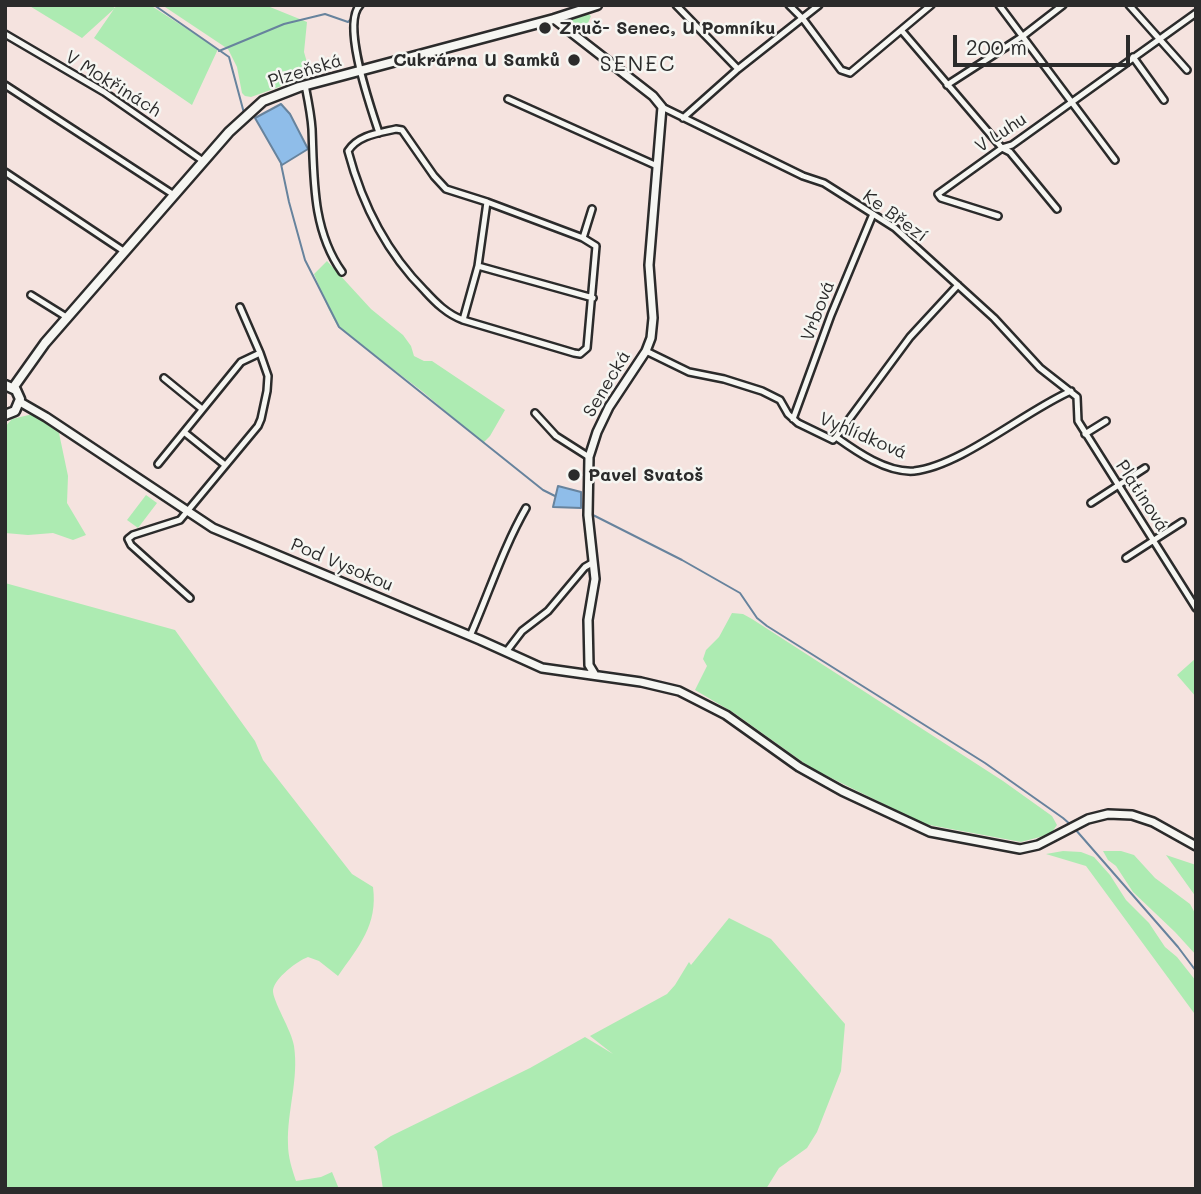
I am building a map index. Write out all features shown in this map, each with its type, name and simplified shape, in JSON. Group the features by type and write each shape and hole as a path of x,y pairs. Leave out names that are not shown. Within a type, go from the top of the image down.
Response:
{"main road":[{"name":"Plzeňská","path":"9,386 203,161 243,118 263,101 277,93 597,5"},
{"path":"5,415 15,411 20,402 18,393 9,386"}],"street":[{"path":"676,5 738,69"},
{"path":"789,5 803,19 841,70 850,73 931,5"},
{"path":"683,118 738,69 819,5"},
{"path":"999,5 1115,160"},
{"path":"947,85 1023,37 1063,5"},
{"path":"1129,5 1187,70"},
{"path":"355,7 353,29 360,72 379,133"},
{"name":"V Luhu","path":"998,216 941,198 938,194 1002,148 1012,145 1196,13"},
{"path":"554,19 653,96 662,107"},
{"path":"902,31 1057,209"},
{"name":"V Mokřinách","path":"7,38 104,92 203,161"},
{"path":"1133,57 1164,100"},
{"path":"5,85 174,195"},
{"path":"305,85 312,128 313,173 321,229 342,272"},
{"path":"508,99 657,166"},
{"name":"Ke Březí","path":"662,107 793,172 824,183 895,228 994,318 1040,368 1077,397"},
{"name":"Senecká","path":"595,675 589,665 589,620 595,579 588,515 589,457 609,407 646,351 651,338 653,318 649,265 662,107"},
{"path":"402,130 434,176 446,188 594,242 598,250 587,348 580,354 463,320 437,304 412,278 388,246 370,215 355,177 348,151 353,144 379,133 402,130"},
{"path":"5,172 125,252"},
{"path":"463,320 478,266 487,202"},
{"path":"583,238 592,209"},
{"name":"Vrbová","path":"793,419 831,315 873,214"},
{"path":"478,266 593,298"},
{"path":"836,437 910,337 958,285"},
{"path":"31,295 68,318"},
{"path":"190,598 128,541 133,535 180,520 258,426 268,376 240,307"},
{"name":"Vyhlídková","path":"646,351 689,372 762,391 780,400 793,419 832,440 836,437 857,452 891,467 912,471 949,461 1071,391"},
{"path":"158,464 241,362 260,352"},
{"path":"164,378 202,409"},
{"name":"Platinová","path":"1077,397 1078,421 1085,434 1196,608"},
{"name":"Pod Vysokou","path":"20,402 213,528 542,668 679,691 726,715 799,768 930,832 1020,849 1038,845 1088,819 1108,814 1132,815 1153,822 1196,846"},
{"path":"535,413 556,436 589,457"},
{"path":"1085,434 1106,421"},
{"path":"184,432 225,466"},
{"path":"1091,503 1145,468"},
{"path":"470,636 512,533 526,508"},
{"path":"1126,558 1182,523"},
{"path":"506,652 522,631 548,611 581,571 592,563"}],"green space":[{"path":"28,5 110,5 115,8 116,5 150,5 218,49 192,105 94,38 114,9 82,38"},
{"path":"162,5 265,5 307,22 304,52 308,66 307,77 251,97 245,96 237,67 228,49"},
{"path":"586,12 591,16 582,37 569,24 570,18"},
{"path":"327,261 371,309 403,335 414,356 424,361 432,361 505,410 483,443 423,392 338,327 314,274"},
{"path":"33,414 59,433 68,476 67,503 86,535 73,540 53,533 5,533 5,427 12,419"},
{"path":"146,495 157,503 138,528 127,520"},
{"path":"5,583 175,630 255,741 263,760 352,874 373,887 374,901 370,924 360,945 338,976 319,961 308,957 287,970 273,990 294,1046 295,1071 288,1144 296,1181 321,1177 332,1172 339,1189 5,1189"},
{"path":"732,613 743,614 752,619 1003,781 1052,816 1057,825 1052,832 1021,842 924,824 811,768 734,713 695,690 707,666 703,659 706,650 719,637"},
{"path":"1196,658 1196,697 1177,675"},
{"path":"1103,851 1121,851 1134,855 1155,878 1190,904 1196,915 1196,955 1133,892"},
{"path":"1081,852 1094,857 1126,900 1149,923 1165,947 1177,957 1196,981 1194,1013 1086,866 1046,854"},
{"path":"1166,855 1196,865 1196,897"},
{"path":"729,918 771,939 845,1024 841,1071 817,1132 807,1148 779,1168 766,1189 383,1189 374,1147 585,1037 613,1054 590,1036 667,994 689,962 691,965"}],"water":[{"path":"281,104 290,114 308,149 282,165 255,118"},
{"path":"558,486 581,492 581,508 553,507"}],"waterway":[{"path":"154,5 229,57 244,113"},
{"path":"219,51 284,24 325,14 348,22 353,17"},
{"path":"281,164 305,260 339,327 543,490 555,496"},
{"path":"593,515 740,593 757,618 767,626 985,763 1071,825"},
{"path":"1075,829 1196,971"}],"place":[{"name":"Zruč- Senec, U Pomníku","path":"545,28"},
{"name":"Cukrárna U Samků","path":"574,60"},
{"name":"Pavel Svatoš","path":"574,475"}],"district":[{"name":"SENEC","path":"638,65"}]}
